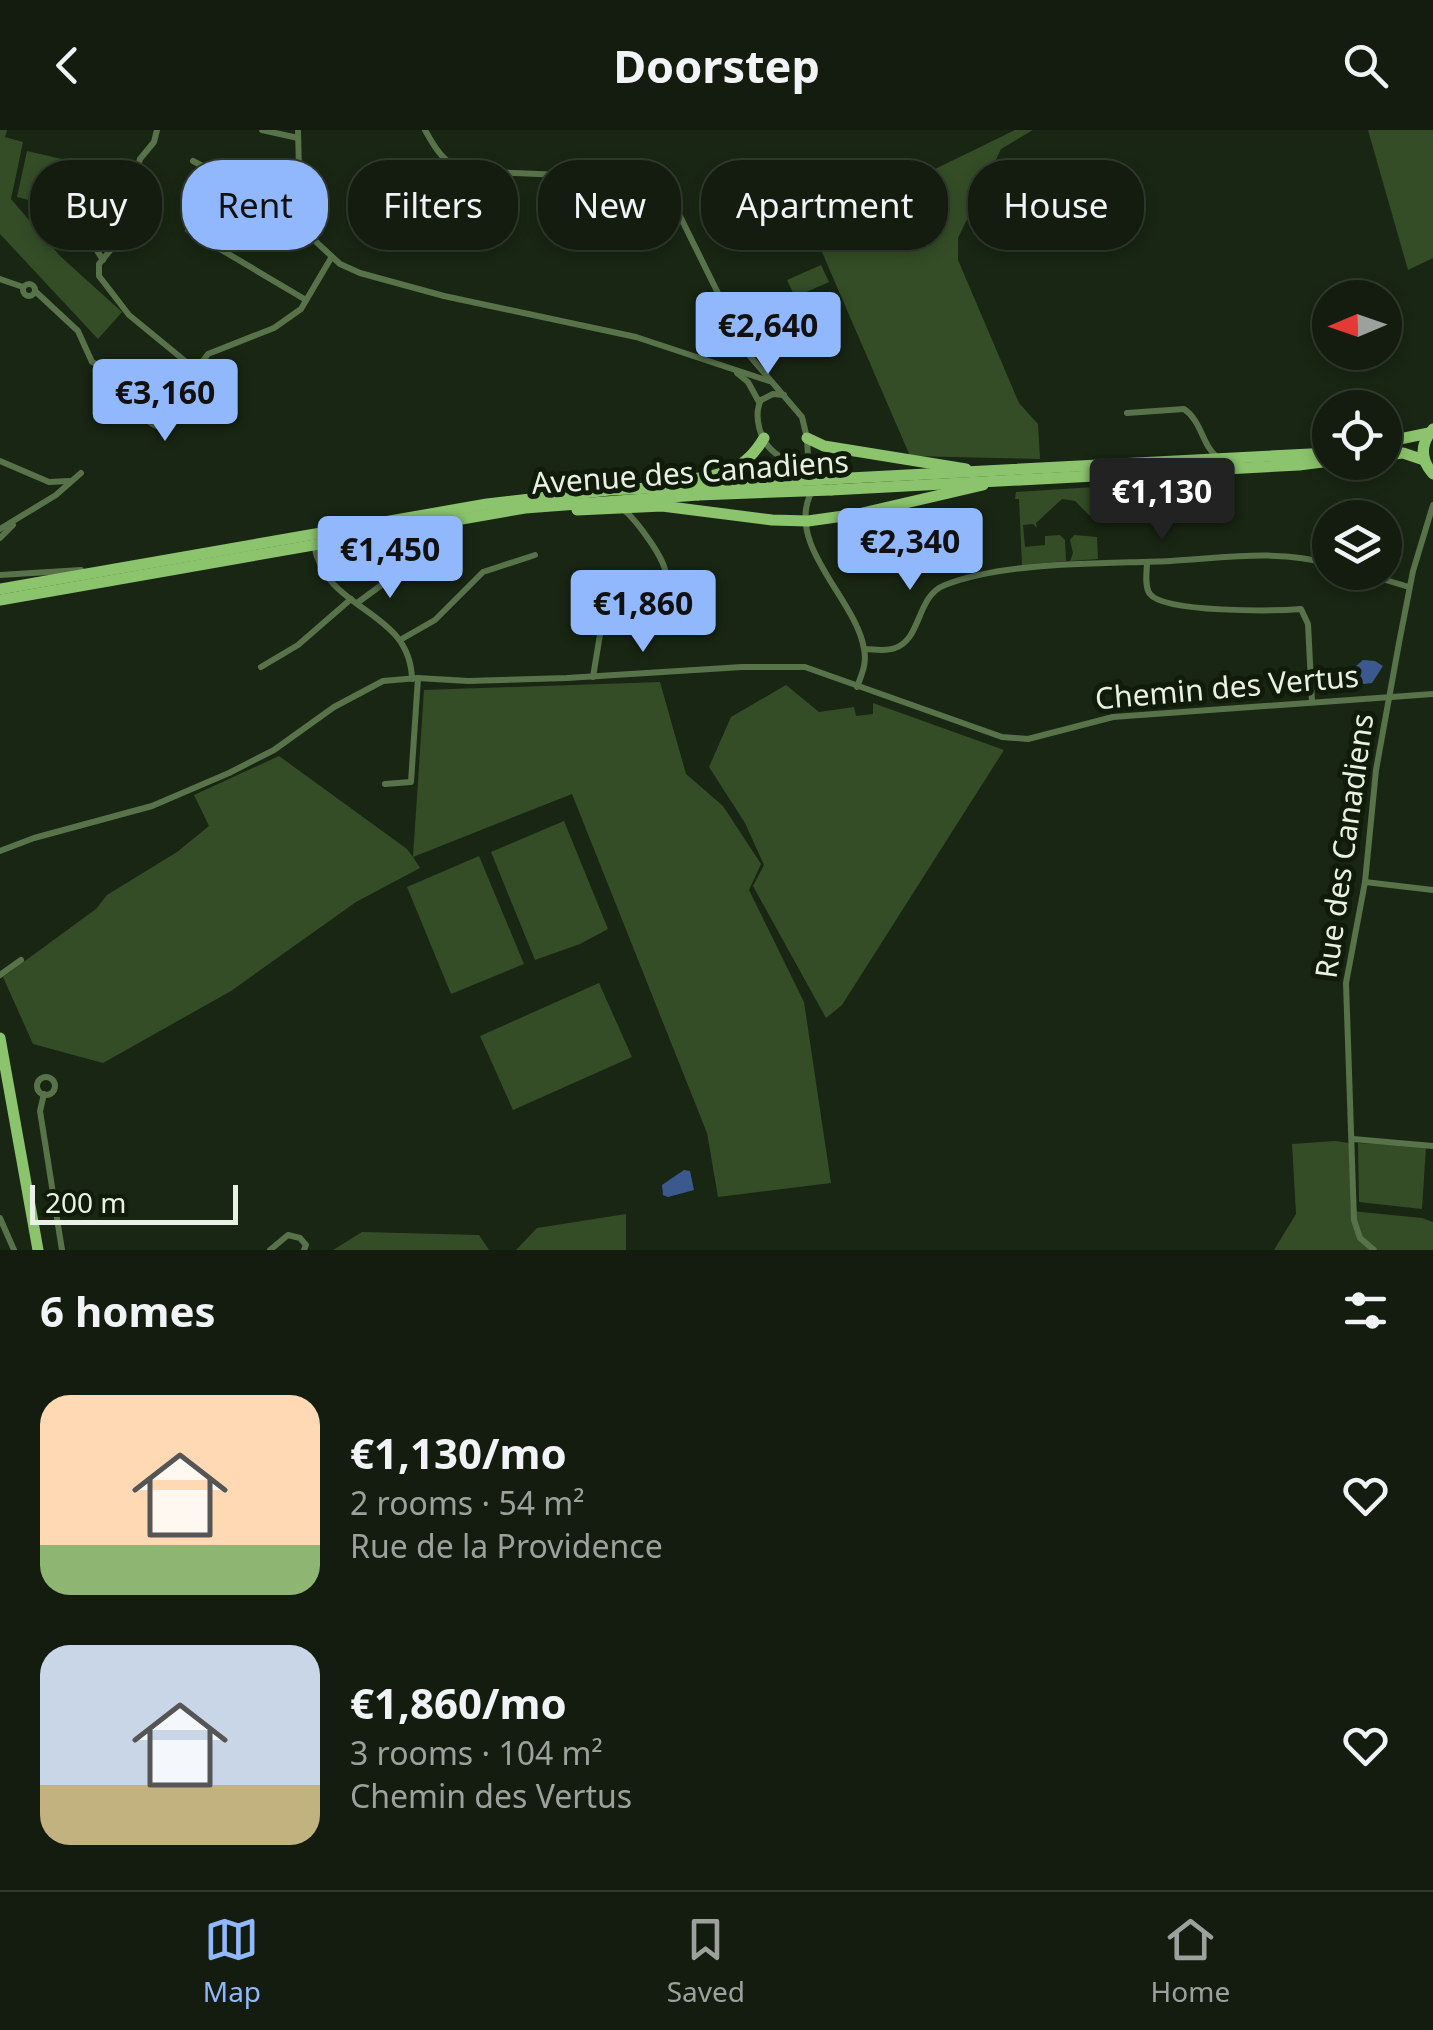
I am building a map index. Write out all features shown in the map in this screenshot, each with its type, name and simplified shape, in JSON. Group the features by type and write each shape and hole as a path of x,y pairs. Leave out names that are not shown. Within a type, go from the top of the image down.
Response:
{"main road":[{"path":"1402,438 1431,431"},
{"path":"1431,431 1424,446 1424,460 1433,474"},
{"path":"609,490 726,472 750,459 764,438"},
{"path":"806,441 962,466 970,472"},
{"name":"Avenue des Canadiens","path":"0,600 525,508 970,472 1312,453"},
{"path":"1402,453 1424,460"},
{"name":"Avenue des Canadiens","path":"0,589 487,504 609,490 732,484 992,482 1312,463"},
{"path":"525,508 536,512 662,506 808,521 975,489 992,482"},
{"path":"0,1038 38,1250"}],"street":[{"path":"140,160 154,142 157,130"},
{"path":"262,130 298,134 298,160"},
{"path":"425,130 450,166 465,171 636,178 662,190 682,216 748,354 802,417 810,494 806,502"},
{"path":"96,250 102,260"},
{"path":"110,250 102,260 99,276 129,315 196,370"},
{"path":"222,250 306,300"},
{"path":"324,250 331,258 360,272 444,296 636,337 748,378 770,382"},
{"path":"157,400 146,413 154,426 166,425 171,420 170,405 196,370 216,350 286,321 306,300 331,258"},
{"path":"0,279 23,287 31,284 78,331 92,362 144,384 157,400 170,405"},
{"path":"748,354 748,378 760,402 758,419 764,438 777,455 797,465 820,564 859,632 864,669 857,687"},
{"path":"760,402 773,394 787,397"},
{"path":"1127,413 1184,409 1192,414 1210,452 1220,460"},
{"path":"788,458 798,454 806,441"},
{"path":"1196,461 1204,452 1206,441"},
{"path":"0,461 49,482 70,482"},
{"path":"44,499 56,495 82,472"},
{"path":"0,538 44,499 49,482"},
{"name":"Rue des Canadiens","path":"1374,1250 1360,1238 1354,1220 1346,984 1365,882 1372,800 1409,588 1433,506"},
{"path":"619,602 654,596 666,582 666,572 652,546 622,508"},
{"path":"0,529 18,520"},
{"path":"314,544 330,584 390,628 412,665 415,678 411,782 385,784"},
{"path":"400,640 435,620 483,572 535,555"},
{"path":"864,649 891,650 904,644 928,596 947,584 1014,570 1286,556 1312,561"},
{"path":"1146,562 1147,588 1156,598 1228,611 1301,609 1308,624 1312,702"},
{"path":"0,576 132,566"},
{"path":"261,668 298,646 354,601 402,570"},
{"path":"1402,586 1409,588"},
{"path":"593,676 602,616 599,604 611,596 619,602 622,613 609,618 602,616"},
{"name":"Chemin des Vertus","path":"0,851 152,806 274,750 383,681 805,667 1014,740 1113,717 1433,694"},
{"path":"1365,882 1433,890"},
{"path":"0,975 21,960"},
{"path":"44,1094 40,1111 62,1250"},
{"path":"1353,1138 1433,1146"},
{"path":"0,1218 14,1250"},
{"path":"270,1250 288,1235 300,1238 306,1246 304,1250"}],"green space":[{"path":"0,130 7,130 5,137 23,142 11,199 30,221 30,250 55,250 122,312 98,339 0,234"},
{"path":"1015,130 1033,130 1001,149 996,160 968,160 968,217 958,238 958,260 1019,403 1038,424 1040,459 910,456 821,250 948,250 948,163"},
{"path":"1368,130 1433,130 1433,258 1408,270"},
{"path":"27,151 62,159 30,160 30,200 17,197"},
{"path":"821,265 829,282 795,297 787,280"},
{"path":"1094,487 1095,515 1090,516 1075,501 1062,499 1036,523 1037,528 1033,524 1023,525 1025,547 1045,545 1045,536 1060,535 1065,540 1066,561 1022,565 1016,492"},
{"path":"1074,535 1097,537 1098,559 1070,561 1070,540"},
{"path":"660,682 686,774 723,806 761,864 749,890 804,1002 831,1183 718,1197 707,1133 572,794 413,857 424,690"},
{"path":"786,685 819,712 854,707 856,716 873,714 873,703 1004,750 842,1005 826,1018 753,886 764,865 745,823 709,767 731,717"},
{"path":"279,756 407,849 420,868 356,902 231,991 103,1063 33,1044 3,977 96,909 107,895 177,852 209,826 194,795"},
{"path":"564,821 608,929 535,960 491,852"},
{"path":"479,856 524,964 451,994 407,887"},
{"path":"599,983 632,1057 513,1110 480,1036"},
{"path":"1349,1143 1351,1211 1433,1222 1433,1250 1274,1250 1296,1214 1292,1144"},
{"path":"1358,1143 1426,1147 1422,1209 1359,1202"},
{"path":"626,1214 626,1250 516,1250 537,1228"},
{"path":"362,1232 479,1235 489,1250 333,1250"}],"water":[{"path":"1363,660 1383,666 1372,683 1364,684 1352,677"},
{"path":"684,1170 690,1171 694,1190 663,1195 662,1185"}]}
